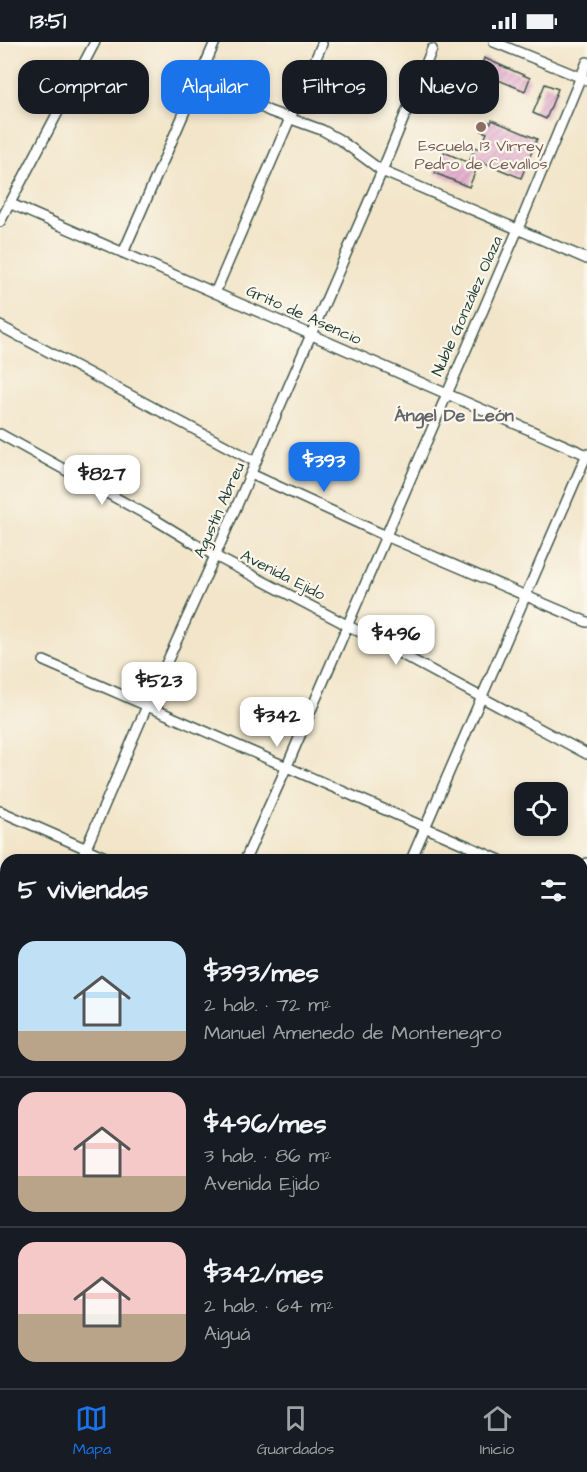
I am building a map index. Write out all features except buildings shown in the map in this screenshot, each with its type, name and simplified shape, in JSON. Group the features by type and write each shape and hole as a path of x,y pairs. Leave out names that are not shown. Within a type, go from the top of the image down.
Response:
{"street":[{"path":"0,222 95,42"},
{"path":"207,60 215,42"},
{"path":"494,42 584,79"},
{"path":"215,293 322,44"},
{"name":"Agustín Abreu","path":"83,854 251,474 382,171 432,49"},
{"name":"Nuble González Olaza","path":"248,854 584,79 587,62"},
{"path":"270,111 322,130 340,140 382,171 587,259"},
{"path":"123,253 184,114"},
{"name":"Grito de Asencio","path":"9,203 587,454"},
{"path":"0,326 256,462"},
{"name":"Avenida Ejido","path":"0,434 154,519 215,556 587,754"},
{"path":"414,854 587,454"},
{"path":"251,474 386,536 587,622"},
{"path":"44,661 487,854"},
{"path":"0,811 97,854"}],"place":[{"name":"Escuela 13 Virrey Pedro de Cevallos","path":"481,127"}],"district":[{"name":"Ángel De León","path":"454,415"}]}
